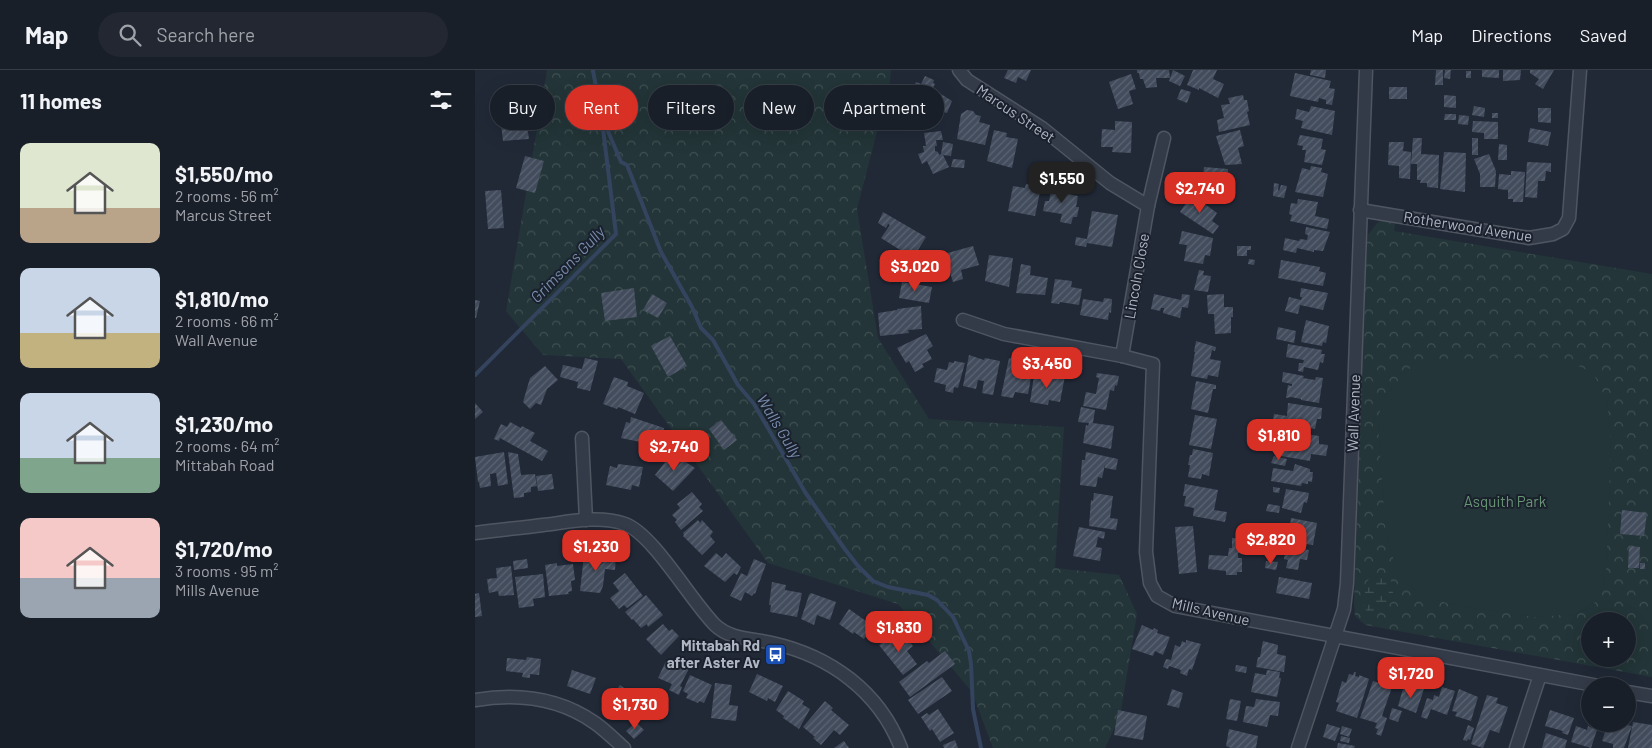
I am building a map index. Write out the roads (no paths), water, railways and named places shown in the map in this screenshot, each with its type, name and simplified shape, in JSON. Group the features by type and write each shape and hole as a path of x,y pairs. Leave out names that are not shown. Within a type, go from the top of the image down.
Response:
{"street":[{"name":"Marcus Street","path":"959,70 967,80 1042,128 1110,183 1148,206"},
{"name":"Wall Avenue","path":"1298,748 1335,636 1343,609 1347,583 1366,70"},
{"name":"Rotherwood Avenue","path":"1360,210 1529,238 1553,234 1563,229 1569,218 1580,70"},
{"name":"Lincoln Close","path":"1122,356 1148,206 1164,138"},
{"name":"Mills Avenue","path":"963,320 1004,334 1122,356 1153,364 1146,552 1151,583 1157,596 1175,606 1581,683"},
{"path":"581,438 586,520"},
{"path":"475,533 586,520 626,524 645,537 716,626 734,636 793,648 821,659 842,673 865,693 891,726 901,748"},
{"path":"1516,748 1540,675"},
{"path":"1636,693 1652,696"},
{"path":"475,700 499,696 527,697 550,701 594,722 624,748"}],"waterway":[{"name":"Walls Gully","path":"593,71 602,117 621,162 627,165 661,252 692,307 701,328 713,340 738,385 754,404 805,492 844,548 873,581 888,587 928,595 937,600 953,617 969,651 973,709 981,748"},
{"name":"Grimsons Gully","path":"475,375 616,234 603,130"}],"place":[{"name":"Mittabah Rd after Aster Av","path":"776,654"}],"park label":[{"name":"Asquith Park","path":"1505,501"}]}
